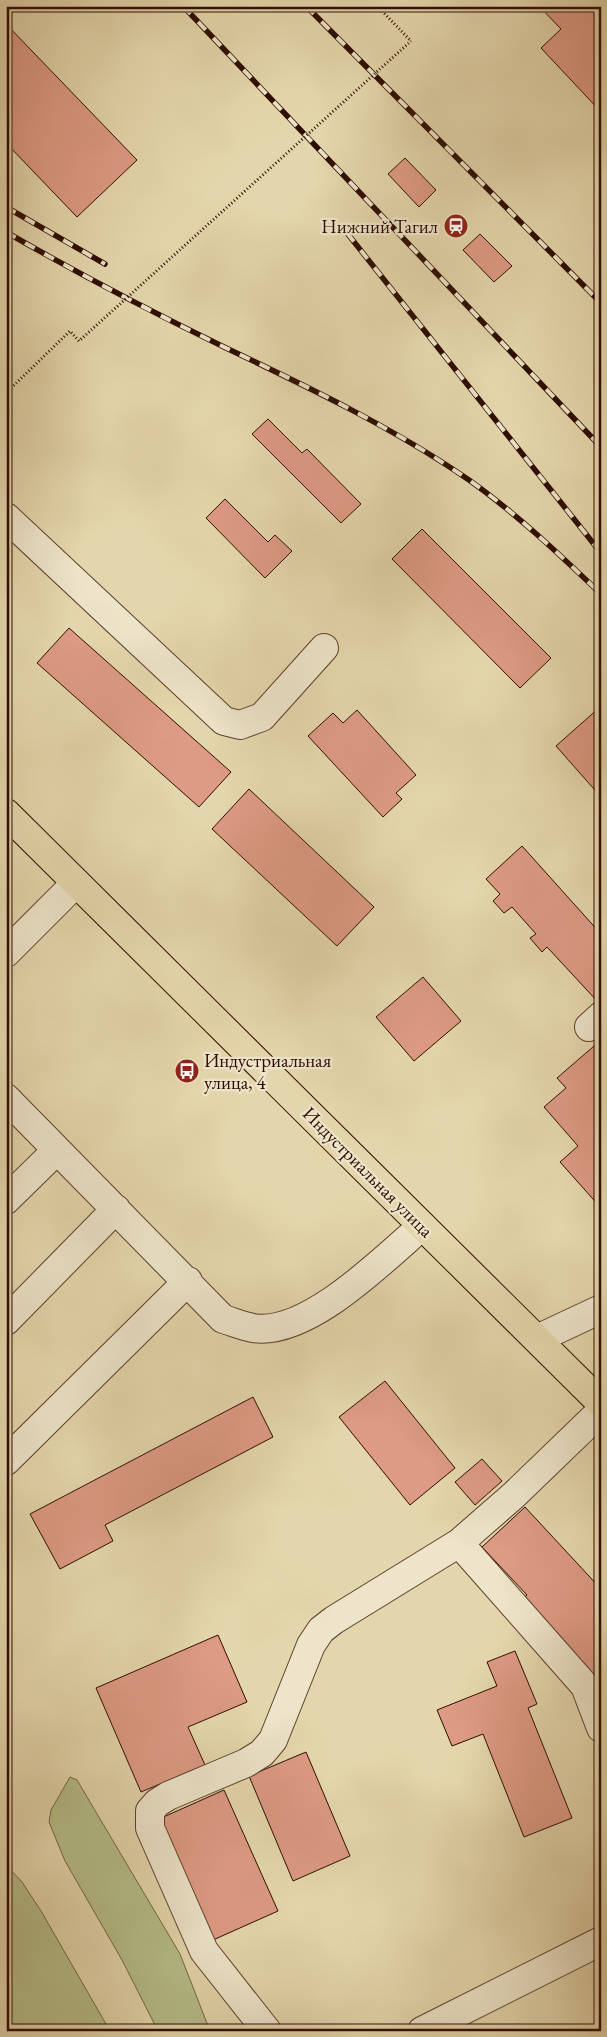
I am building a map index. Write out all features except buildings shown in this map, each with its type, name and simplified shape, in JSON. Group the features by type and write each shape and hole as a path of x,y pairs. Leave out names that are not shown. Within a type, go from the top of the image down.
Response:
{"main road":[{"name":"Индустриальная улица","path":"6,813 601,1403"}],"lane":[{"path":"6,517 224,721 240,725 262,717 324,648"},
{"path":"6,954 76,883"},
{"path":"6,1098 223,1319 254,1328 297,1321 340,1297 422,1226"},
{"path":"6,1200 57,1150"},
{"path":"6,1321 116,1209"},
{"path":"6,1461 188,1282"},
{"path":"536,1340 601,1309"},
{"path":"267,2031 204,1951 150,1828 150,1810 168,1796 246,1763 262,1754 273,1740 311,1645 321,1630 334,1620 459,1543 514,1495 601,1411"},
{"path":"459,1543 585,1686 601,1728"},
{"path":"422,2031 601,1942"}],"path":[{"path":"6,393 70,331 79,341 411,41 377,6"}],"green space":[{"path":"70,1777 77,1780 180,1954 210,2031 158,2031 122,1960 65,1861 49,1822 51,1810"},
{"path":"6,1865 22,1882 41,1911 110,2031 6,2031"}],"railway":[{"path":"183,6 601,447"},
{"path":"306,6 601,303"},
{"path":"6,207 105,264"},
{"path":"6,232 114,291 318,393 410,442 469,480 521,520 601,594"},
{"path":"347,233 601,553"}],"place":[{"name":"Нижний Тагил","path":"456,226"},
{"name":"Индустриальная улица, 4","path":"187,1071"}]}
